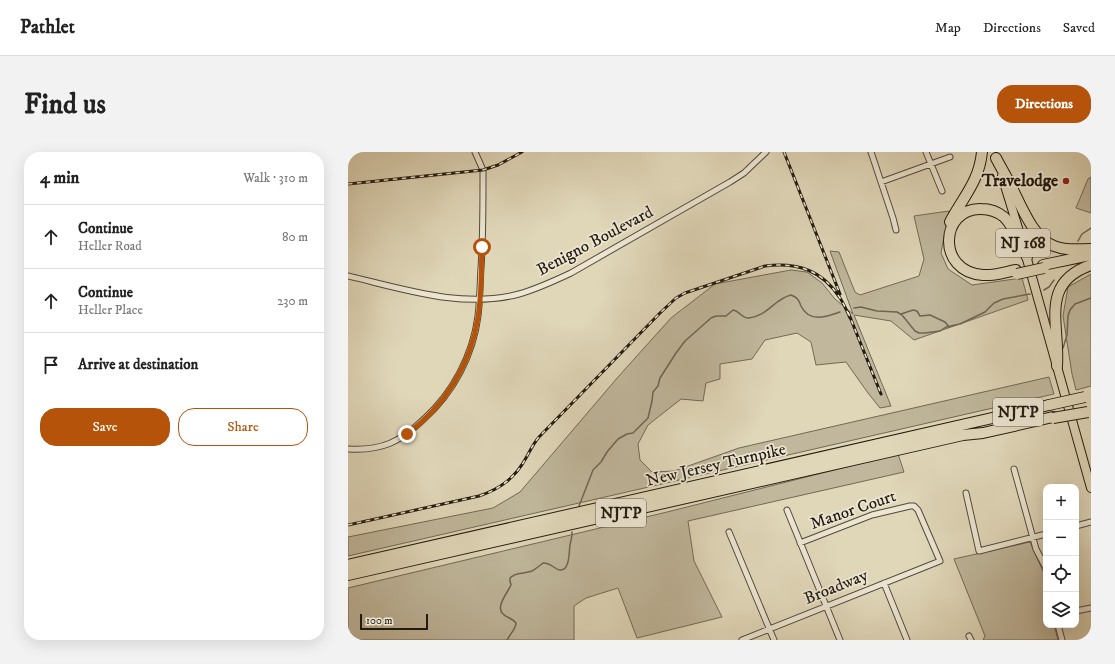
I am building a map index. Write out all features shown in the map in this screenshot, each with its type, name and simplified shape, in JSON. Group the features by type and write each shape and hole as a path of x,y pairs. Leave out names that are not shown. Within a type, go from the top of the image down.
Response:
{"highway":[{"path":"982,152 980,166 974,182 953,215 946,230 944,241 946,252 951,263 956,269 971,278 986,279 1091,255"},
{"path":"995,155 1029,220 1042,239 1059,248 1091,248"},
{"path":"1016,272 982,275 972,273 959,266 951,255 948,243 951,230 956,220 964,214 978,209 988,209 998,213 1003,216 1010,225 1027,257"},
{"path":"1043,266 1091,258"},
{"path":"1057,366 1058,351 1055,313 1058,292 1069,276 1091,265"},
{"name":"New Jersey Turnpike","path":"348,565 1089,396"},
{"name":"New Jersey Turnpike","path":"348,575 963,435 983,433 1089,410"}],"main road":[{"name":"NJ 168","path":"995,155 1017,222 1090,484"}],"street":[{"path":"348,449 364,450 380,447 403,438 435,409 458,375 468,354 473,340 480,299 484,179 483,170 475,152"},
{"name":"Benigno Boulevard","path":"348,276 446,298 499,298 520,294 571,274 730,182 744,173 766,152"},
{"path":"871,152 896,230"},
{"path":"926,152 942,191"},
{"path":"881,182 950,157"},
{"path":"1014,469 1033,538 1038,554 1043,563"},
{"path":"966,493 980,551 1043,535"},
{"name":"Manor Court","path":"800,543 872,515 910,506 915,507 918,510 940,561"},
{"path":"787,510 840,640"},
{"path":"1079,525 1091,522"},
{"path":"729,532 774,640"},
{"name":"Broadway","path":"742,640 940,561"},
{"path":"884,583 906,640"},
{"path":"1079,610 1091,608"},
{"path":"1059,628 1062,640"}],"shaded area":[{"path":"1091,177 1091,213 1076,208 1088,179"},
{"path":"949,211 941,253 948,269 972,285 1022,278 1028,300 914,340 891,321 854,315 891,406 880,408 846,362 816,365 811,342 797,333 765,340 752,359 720,364 720,379 706,383 703,401 681,399 648,425 638,444 640,460 652,472 674,471 739,448 1049,377 1054,394 348,556 348,537 493,508 520,492 618,377 671,318 715,284 791,270 807,272 822,283 835,299 853,314 830,251 839,252 855,292 860,295 919,276 924,259 914,216"},
{"path":"1091,274 1091,386 1076,390 1063,316 1068,287"},
{"path":"898,454 904,472 688,521 694,561 722,617 637,638 618,588 586,598 574,606 574,640 348,640 348,588 667,512"},
{"path":"1030,542 1043,571 1043,628 1055,628 1058,640 983,640 985,636 954,559"}],"waterway":[{"path":"1078,241 1082,234 1091,228"},
{"path":"1044,290 1049,287 1054,280"},
{"path":"854,308 861,307 877,311 897,312 902,315 915,331 925,333 940,331 946,327 960,324 985,312 994,303 1003,299 1030,294"},
{"path":"579,506 593,470 601,462 618,439 627,434 633,433 648,418 653,392 658,386 660,378 685,341 711,318 716,316 726,316 733,310 747,318 756,317 780,300 791,295 798,299 804,311 813,317 824,317 840,312"},
{"path":"1063,348 1067,335 1068,316 1070,310 1075,304 1091,298"},
{"path":"901,314 913,310 917,311 920,316 930,315 945,322 949,327"},
{"path":"507,640 516,623 503,614 500,608 511,585 510,578 517,574 532,571 543,563 549,564 558,570 566,567 572,532"}],"railway":[{"path":"348,184 483,170 498,165 522,152"},
{"path":"784,152 840,294"},
{"path":"348,525 479,496 494,490 506,482 522,465 539,437 660,313 676,298 685,293 765,266 788,265 808,270 825,281 833,288 840,298 850,318"},
{"path":"848,312 881,394"}],"place":[{"name":"Travelodge","path":"1066,181"}],"route":[{"path":"407,434 435,409 445,396 458,375 468,354 473,340 478,316 482,247"}]}
